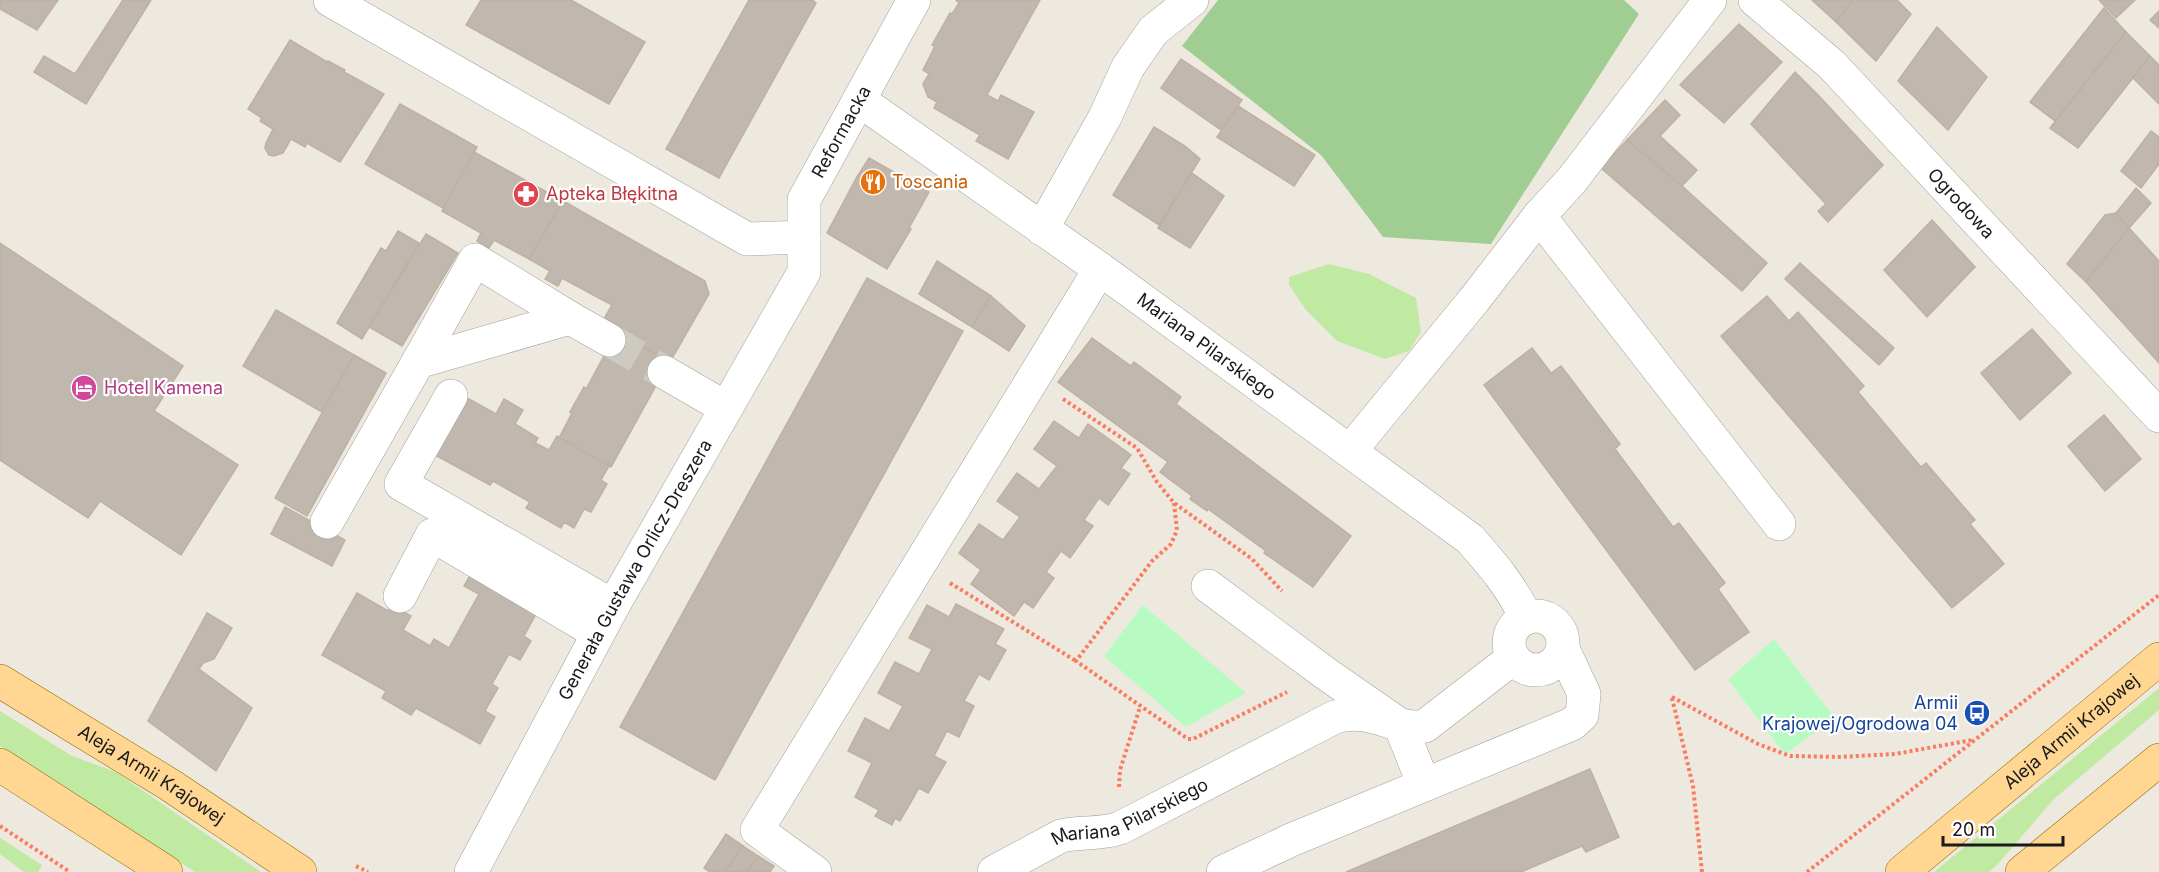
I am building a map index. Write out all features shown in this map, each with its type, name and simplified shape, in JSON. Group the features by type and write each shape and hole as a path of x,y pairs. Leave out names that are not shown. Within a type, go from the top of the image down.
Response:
{"main road":[{"name":"Aleja Armii Krajowej","path":"1902,872 2159,659"},
{"name":"Aleja Armii Krajowej","path":"0,681 170,785 300,872"},
{"path":"2022,872 2159,760"},
{"path":"0,765 166,872"}],"street":[{"path":"330,0 747,239 804,237"},
{"name":"Reformacka","path":"804,272 804,200 914,0"},
{"path":"1042,229 1105,117 1128,67 1153,31 1192,0"},
{"path":"1350,451 1474,300 1539,216 1572,180 1710,0"},
{"name":"Ogrodowa","path":"1755,0 1832,64 2159,416"},
{"name":"Mariana Pilarskiego","path":"859,100 1100,269 1470,539 1504,577 1526,618"},
{"path":"1539,216 1779,524"},
{"path":"327,522 475,260 609,340"},
{"path":"815,872 757,830 1100,269"},
{"name":"Generała Gustawa Orlicz-Dreszera","path":"471,872 605,620 804,272"},
{"path":"417,362 570,318"},
{"path":"664,372 726,408"},
{"path":"451,396 400,484 605,620"},
{"path":"400,596 432,536 605,620"},
{"path":"1208,586 1325,673 1400,725 1424,785"},
{"path":"1223,872 1291,840 1572,724 1582,716 1584,694 1563,649 1561,632 1556,624 1540,616 1526,618 1515,625 1508,641 1513,658 1527,670 1546,669 1560,658 1563,649"},
{"name":"Mariana Pilarskiego","path":"994,872 1061,836 1071,833 1107,833 1120,828 1335,717 1358,713 1417,728 1433,722 1513,658"}],"path":[{"path":"1062,399 1137,448 1157,482 1174,503 1252,559 1288,599"},
{"path":"1076,662 1152,561 1170,544 1177,530 1174,503"},
{"path":"944,579 1076,662 1188,739 1325,673"},
{"path":"1807,872 2159,595"},
{"path":"1702,872 1693,786 1672,697 1758,744 1790,756 1894,754 1972,740"},
{"path":"0,826 70,872"},
{"path":"356,866 368,872"}],"green space":[{"path":"1218,0 1624,0 1639,14 1491,244 1383,237 1321,155 1182,46"},
{"path":"1329,264 1369,274 1416,298 1421,332 1409,351 1385,359 1337,341 1306,310 1289,285 1289,277"},
{"path":"1143,605 1246,693 1186,727 1104,656"},
{"path":"1774,639 1835,718 1785,754 1728,680"},
{"path":"2159,688 2159,710 2054,799 1989,872 1934,872"},
{"path":"0,711 72,756 116,772 261,872 195,872 0,746"},
{"path":"0,838 42,865 38,872 24,872 0,854"}],"building":[{"path":"0,0 58,0 37,30 0,9"},
{"path":"123,0 151,0 86,104 34,72 44,56 75,74"},
{"path":"481,0 571,0 645,42 609,104 466,25"},
{"path":"749,0 812,0 816,3 719,178 666,149"},
{"path":"956,0 1040,0 987,95 998,101 1001,95 1034,112 1008,159 976,141 980,135 934,108 937,102 928,97 923,84 929,74 923,70 935,46 932,45 950,13 952,14 959,3"},
{"path":"1812,0 1853,0 1836,22"},
{"path":"1853,0 1897,0 1911,14 1876,61 1836,22"},
{"path":"2099,0 2135,0 2116,18"},
{"path":"2104,8 2126,32 2055,121 2030,102"},
{"path":"2159,11 2159,28 2150,20"},
{"path":"1739,24 1782,62 1724,123 1680,85"},
{"path":"1937,27 1987,77 1948,130 1898,81"},
{"path":"2126,32 2150,56 2078,148 2050,128"},
{"path":"290,40 384,94 340,162 307,143 305,147 291,139 283,153 269,155 265,148 273,129 260,121 262,118 248,109"},
{"path":"2150,56 2159,65 2159,104 2133,78"},
{"path":"1181,59 1242,100 1221,130 1161,88"},
{"path":"1795,72 1883,165 1828,222 1818,211 1826,204 1751,124"},
{"path":"1665,100 1680,115 1660,136 1697,170 1682,186 1627,140"},
{"path":"400,104 477,147 443,208 365,164"},
{"path":"1238,106 1315,155 1294,186 1217,137"},
{"path":"1154,127 1185,146 1200,159 1159,225 1113,195"},
{"path":"2151,131 2159,137 2159,164 2141,188 2121,171"},
{"path":"1627,140 1767,263 1742,291 1601,168"},
{"path":"474,152 563,201 529,259 494,240 489,248 477,241 481,233 442,211"},
{"path":"869,158 929,192 909,228 911,229 887,269 827,233"},
{"path":"1192,173 1224,196 1190,248 1158,228"},
{"path":"2136,188 2151,203 2129,228 2116,213"},
{"path":"563,201 705,281 709,294 670,362 601,324 612,305 562,278 558,286 545,279 550,271 529,259"},
{"path":"2116,213 2129,228 2086,282 2067,264 2105,215"},
{"path":"1932,220 1975,267 1927,317 1884,270"},
{"path":"2129,228 2159,261 2159,363 2086,282"},
{"path":"398,231 419,243 362,339 337,323 381,248 386,251"},
{"path":"426,234 458,253 402,346 369,327"},
{"name":"Hotel Kamena","path":"0,243 183,366 154,411 238,465 181,555 100,501 88,518 0,460"},
{"path":"937,261 991,296 972,327 919,294"},
{"path":"1800,263 1894,348 1879,365 1785,279"},
{"path":"867,278 963,331 715,780 620,727"},
{"path":"991,296 1025,326 1009,351 972,327"},
{"path":"1767,296 1789,321 1798,312 1864,386 1858,392 1921,467 1926,463 1975,520 1970,524 2004,564 1952,608 1721,336"},
{"path":"276,310 354,355 322,412 243,366"},
{"path":"2032,329 2071,373 2020,420 1981,373"},
{"path":"615,331 669,362 611,467 559,438 572,413 570,412 584,387 586,389"},
{"path":"1092,338 1131,366 1134,362 1181,397 1176,404 1351,536 1313,587 1264,553 1266,551 1208,509 1207,511 1190,499 1192,496 1160,472 1168,462 1058,382"},
{"path":"1532,348 1551,373 1561,366 1620,444 1615,449 1673,527 1679,523 1725,583 1718,589 1749,632 1695,670 1484,385"},
{"path":"354,355 386,373 307,516 275,498"},
{"path":"467,398 496,414 504,399 523,410 515,424 538,438 535,443 549,450 557,436 609,466 601,480 607,484 591,512 584,509 574,528 564,522 561,528 526,508 530,502 493,481 490,485 435,455"},
{"path":"2104,415 2141,459 2105,491 2068,446"},
{"path":"1054,421 1079,438 1088,424 1131,455 1121,468 1130,474 1108,505 1099,498 1084,520 1093,526 1070,558 1061,551 1046,572 1054,578 1033,608 1024,602 1014,616 971,584 981,570 959,553 979,524 1003,540 1020,517 997,501 1017,473 1039,489 1057,466 1034,449"},
{"path":"285,507 345,540 332,566 271,534"},
{"path":"475,567 541,605 524,636 531,641 520,660 509,654 492,684 498,688 485,711 495,717 480,744 416,708 411,715 382,698 386,691 322,655 357,593 388,611 391,605 411,616 403,630 430,646 434,639 449,648 479,594 464,586"},
{"path":"956,604 1004,629 995,644 1006,650 989,680 979,674 964,701 974,706 959,737 947,731 934,756 946,762 928,793 919,788 900,821 895,818 892,825 875,816 879,810 855,797 872,763 848,751 865,718 889,731 903,706 878,693 895,662 919,674 932,649 909,638 927,605 949,617"},
{"path":"207,613 232,628 214,659 203,663 199,669 252,708 216,771 148,721"},
{"path":"1590,769 1619,837 1586,852 1582,846 1521,872 1346,872"},
{"path":"726,834 743,846 725,872 710,872 704,868"},
{"path":"743,846 758,856 747,872 725,872"},
{"path":"758,856 774,866 770,872 747,872"}],"tunnel":[{"path":"609,340 664,372"}],"place":[{"name":"Toscania","path":"873,182"},
{"name":"Apteka Błękitna","path":"526,194"},
{"name":"Hotel Kamena","path":"84,388"},
{"name":"Armii Krajowej/Ogrodowa 04","path":"1977,713"}]}
